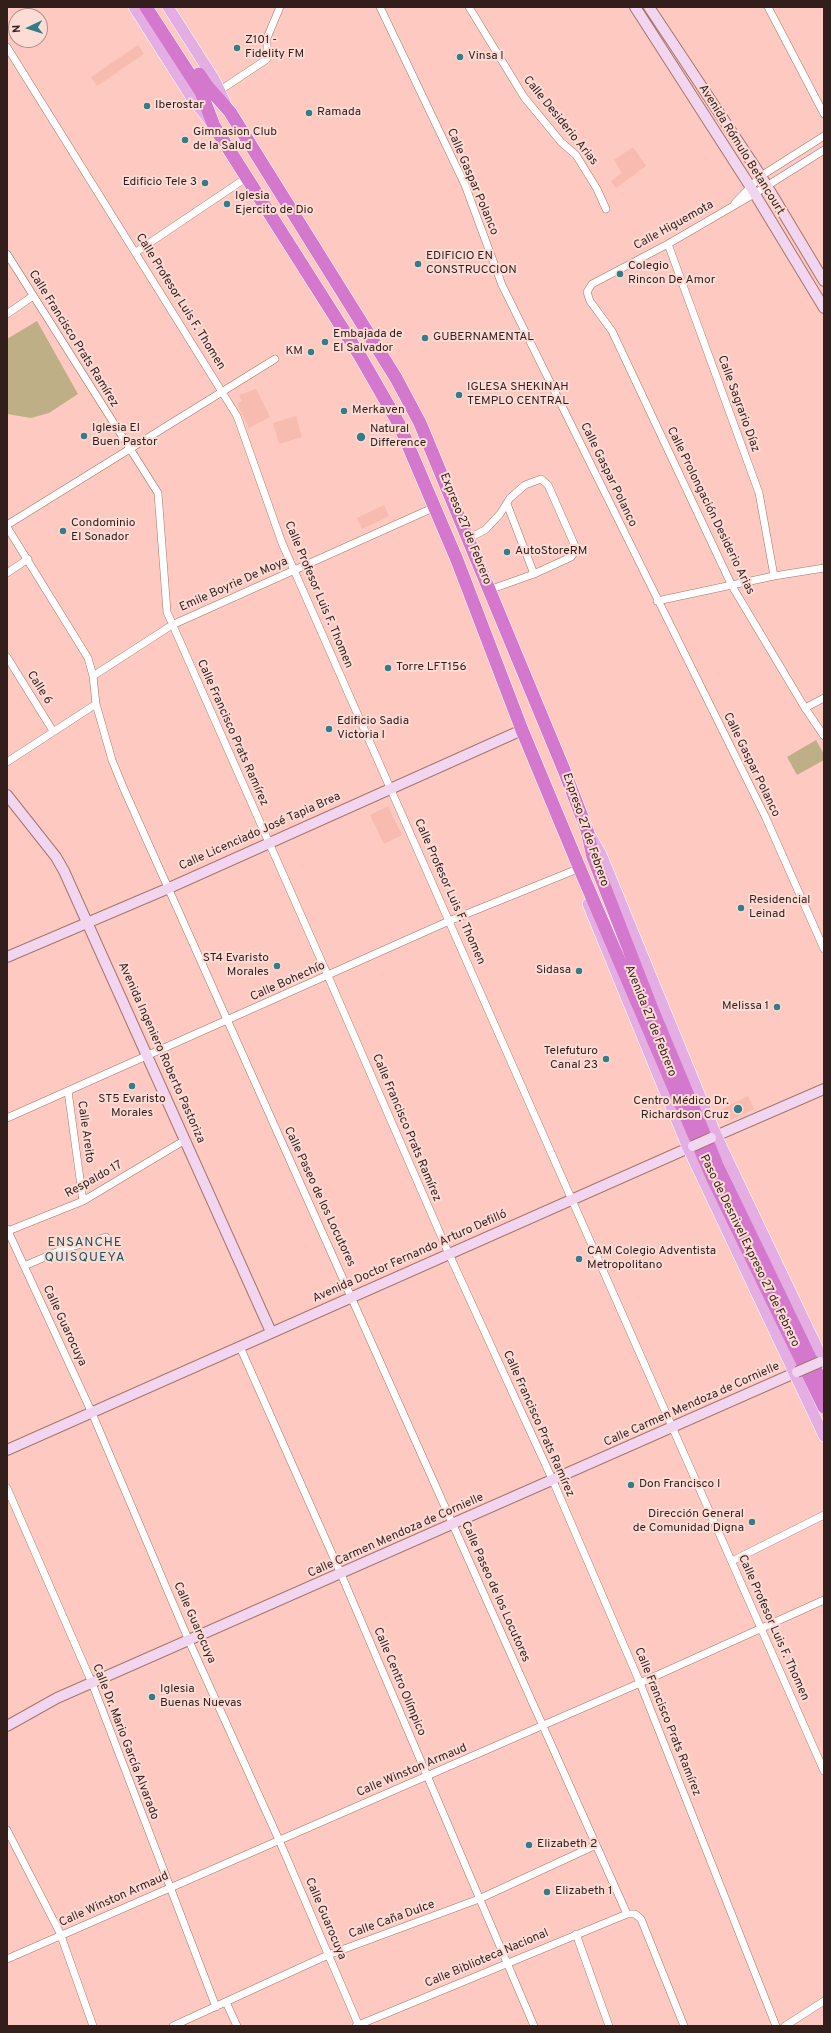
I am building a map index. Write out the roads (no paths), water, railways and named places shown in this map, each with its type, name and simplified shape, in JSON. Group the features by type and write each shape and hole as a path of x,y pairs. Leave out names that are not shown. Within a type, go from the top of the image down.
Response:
{"highway":[{"name":"Expreso 27 de Febrero","path":"146,7 201,92 214,126 360,356 399,424 435,507 522,730 581,871 682,1095"},
{"name":"Expreso 27 de Febrero","path":"155,7 208,86 230,112 396,378 420,423 520,662 587,830 593,857 682,1095"},
{"name":"Paso de Desnivel Expreso 27 de Febrero","path":"682,1095 824,1387"},
{"name":"Paso de Desnivel Expreso 27 de Febrero","path":"682,1095 713,1179 824,1408"}],"main road":[{"path":"134,7 193,100 214,126"},
{"path":"168,7 214,79 230,112"},
{"name":"Avenida 27 de Febrero","path":"587,830 601,854 713,1136 823,1361"},
{"name":"Avenida 27 de Febrero","path":"581,871 582,888 691,1147 824,1436"}],"street":[{"path":"220,91 266,59 266,41 280,7"},
{"name":"Calle Gaspar Polanco","path":"380,7 464,185 502,285 657,601 765,816 824,949"},
{"name":"Calle Desiderio Arias","path":"469,7 524,97 561,142 576,155 597,189 606,208"},
{"name":"Avenida Rómulo Betancourt","path":"635,7 752,190 824,308"},
{"name":"Avenida Rómulo Betancourt","path":"649,7 760,176 824,280"},
{"path":"768,7 824,114"},
{"name":"Calle Profesor Luis F. Thomen","path":"7,47 224,392 237,416 282,543 391,787 571,1200 674,1427 760,1628 824,1771"},
{"name":"Calle Higuemota","path":"587,292 592,284 668,244 733,205 752,190 760,176 824,136"},
{"name":"Calle Higuemota","path":"752,190 766,186 824,150"},
{"path":"136,252 246,178"},
{"name":"Calle Sagrario Díaz","path":"668,244 759,493 774,576"},
{"name":"Calle Francisco Prats Ramírez","path":"7,254 158,493 167,612 172,625 269,842 449,1254 553,1481 640,1683 776,2026"},
{"name":"Calle Prolongación Desiderio Arias","path":"587,292 590,301 612,331 732,586 804,708 824,736"},
{"path":"7,314 33,296"},
{"path":"7,526 129,448 224,392 275,359"},
{"path":"469,538 485,530 500,514 510,498 525,485 541,479 548,485 575,546 572,557 534,574 489,590"},
{"path":"506,504 534,574"},
{"name":"Emile Boyrie De Moya","path":"93,676 172,625 435,507"},
{"name":"Calle Paseo de los Locutores","path":"7,526 82,646 93,676 96,704 112,760 227,1021 352,1297 627,1914"},
{"path":"7,573 28,559"},
{"path":"657,601 774,576 824,568"},
{"name":"Calle 6","path":"7,657 53,731"},
{"path":"804,708 824,698"},
{"path":"7,762 96,704"},
{"name":"Calle Licenciado José Tapia Brea","path":"7,957 169,888 391,787 522,730"},
{"name":"Avenida Ingeniero Roberto Pastoriza","path":"7,795 56,857 64,871 148,1054 271,1332"},
{"name":"Calle Bohechío","path":"7,1118 449,921 581,871"},
{"name":"Avenida Doctor Fernando Arturo Defilló","path":"7,1450 713,1136 824,1089"},
{"name":"Calle Areito","path":"68,1091 83,1201"},
{"name":"Respaldo 17","path":"8,1230 83,1201 186,1140"},
{"name":"Calle Guarocuya","path":"8,1230 92,1413 189,1641 279,1840 358,2026"},
{"path":"24,1266 64,1249 106,1237"},
{"name":"Calle Centro Olímpico","path":"240,1347 341,1574 534,2026"},
{"name":"Calle Carmen Mendoza de Cornielle","path":"7,1726 57,1698 823,1361"},
{"name":"Calle Dr. Mario García Alvarado","path":"7,1488 92,1683 216,2007"},
{"path":"732,1561 824,1515"},
{"name":"Calle Winston Armaud","path":"7,1959 170,1887 427,1777 824,1600"},
{"path":"7,1830 61,1936 93,2026"},
{"name":"Calle Caña Dulce","path":"173,2026 328,1955 479,1899 596,1845"},
{"path":"627,1914 635,1914 641,1919 684,2026"},
{"name":"Calle Biblioteca Nacional","path":"358,2026 506,1963 627,1914"},
{"path":"576,1934 609,2026"},
{"path":"785,2026 824,2001"},
{"path":"226,2002 237,2026"}],"place":[{"name":"Z101 - Fidelity FM","path":"237,48"},
{"name":"Vinsa I","path":"460,57"},
{"name":"Iberostar","path":"147,106"},
{"name":"Ramada","path":"309,113"},
{"name":"Gimnasion Club de la Salud","path":"185,140"},
{"name":"Edificio Tele 3","path":"205,183"},
{"name":"Iglesia Ejercito de Dio","path":"227,204"},
{"name":"EDIFICIO EN CONSTRUCCION","path":"418,264"},
{"name":"Colegio Rincon De Amor","path":"620,274"},
{"name":"GUBERNAMENTAL","path":"425,338"},
{"name":"Embajada de El Salvador","path":"325,342"},
{"name":"KM","path":"311,352"},
{"name":"IGLESA SHEKINAH TEMPLO CENTRAL","path":"459,395"},
{"name":"Merkaven","path":"344,411"},
{"name":"Iglesia El Buen Pastor","path":"84,436"},
{"name":"Natural Difference","path":"361,437"},
{"name":"Condominio El Sonador","path":"63,531"},
{"name":"AutoStoreRM","path":"507,552"},
{"name":"Torre LFT156","path":"388,668"},
{"name":"Edificio Sadia Victoria I","path":"329,729"},
{"name":"Residencial Leinad","path":"741,908"},
{"name":"ST4 Evaristo Morales","path":"277,966"},
{"name":"Sidasa","path":"579,971"},
{"name":"Melissa 1","path":"777,1007"},
{"name":"Telefuturo Canal 23","path":"606,1059"},
{"name":"ST5 Evaristo Morales","path":"132,1086"},
{"name":"Centro Médico Dr. Richardson Cruz","path":"738,1109"},
{"name":"CAM Colegio Adventista Metropolitano","path":"579,1259"},
{"name":"Don Francisco I","path":"631,1485"},
{"name":"Dirección General de Comunidad Digna","path":"752,1522"},
{"name":"Iglesia Buenas Nuevas","path":"152,1697"},
{"name":"Elizabeth 2","path":"529,1845"},
{"name":"Elizabeth 1","path":"547,1892"}],"district":[{"name":"ENSANCHE QUISQUEYA","path":"85,1250"}]}
